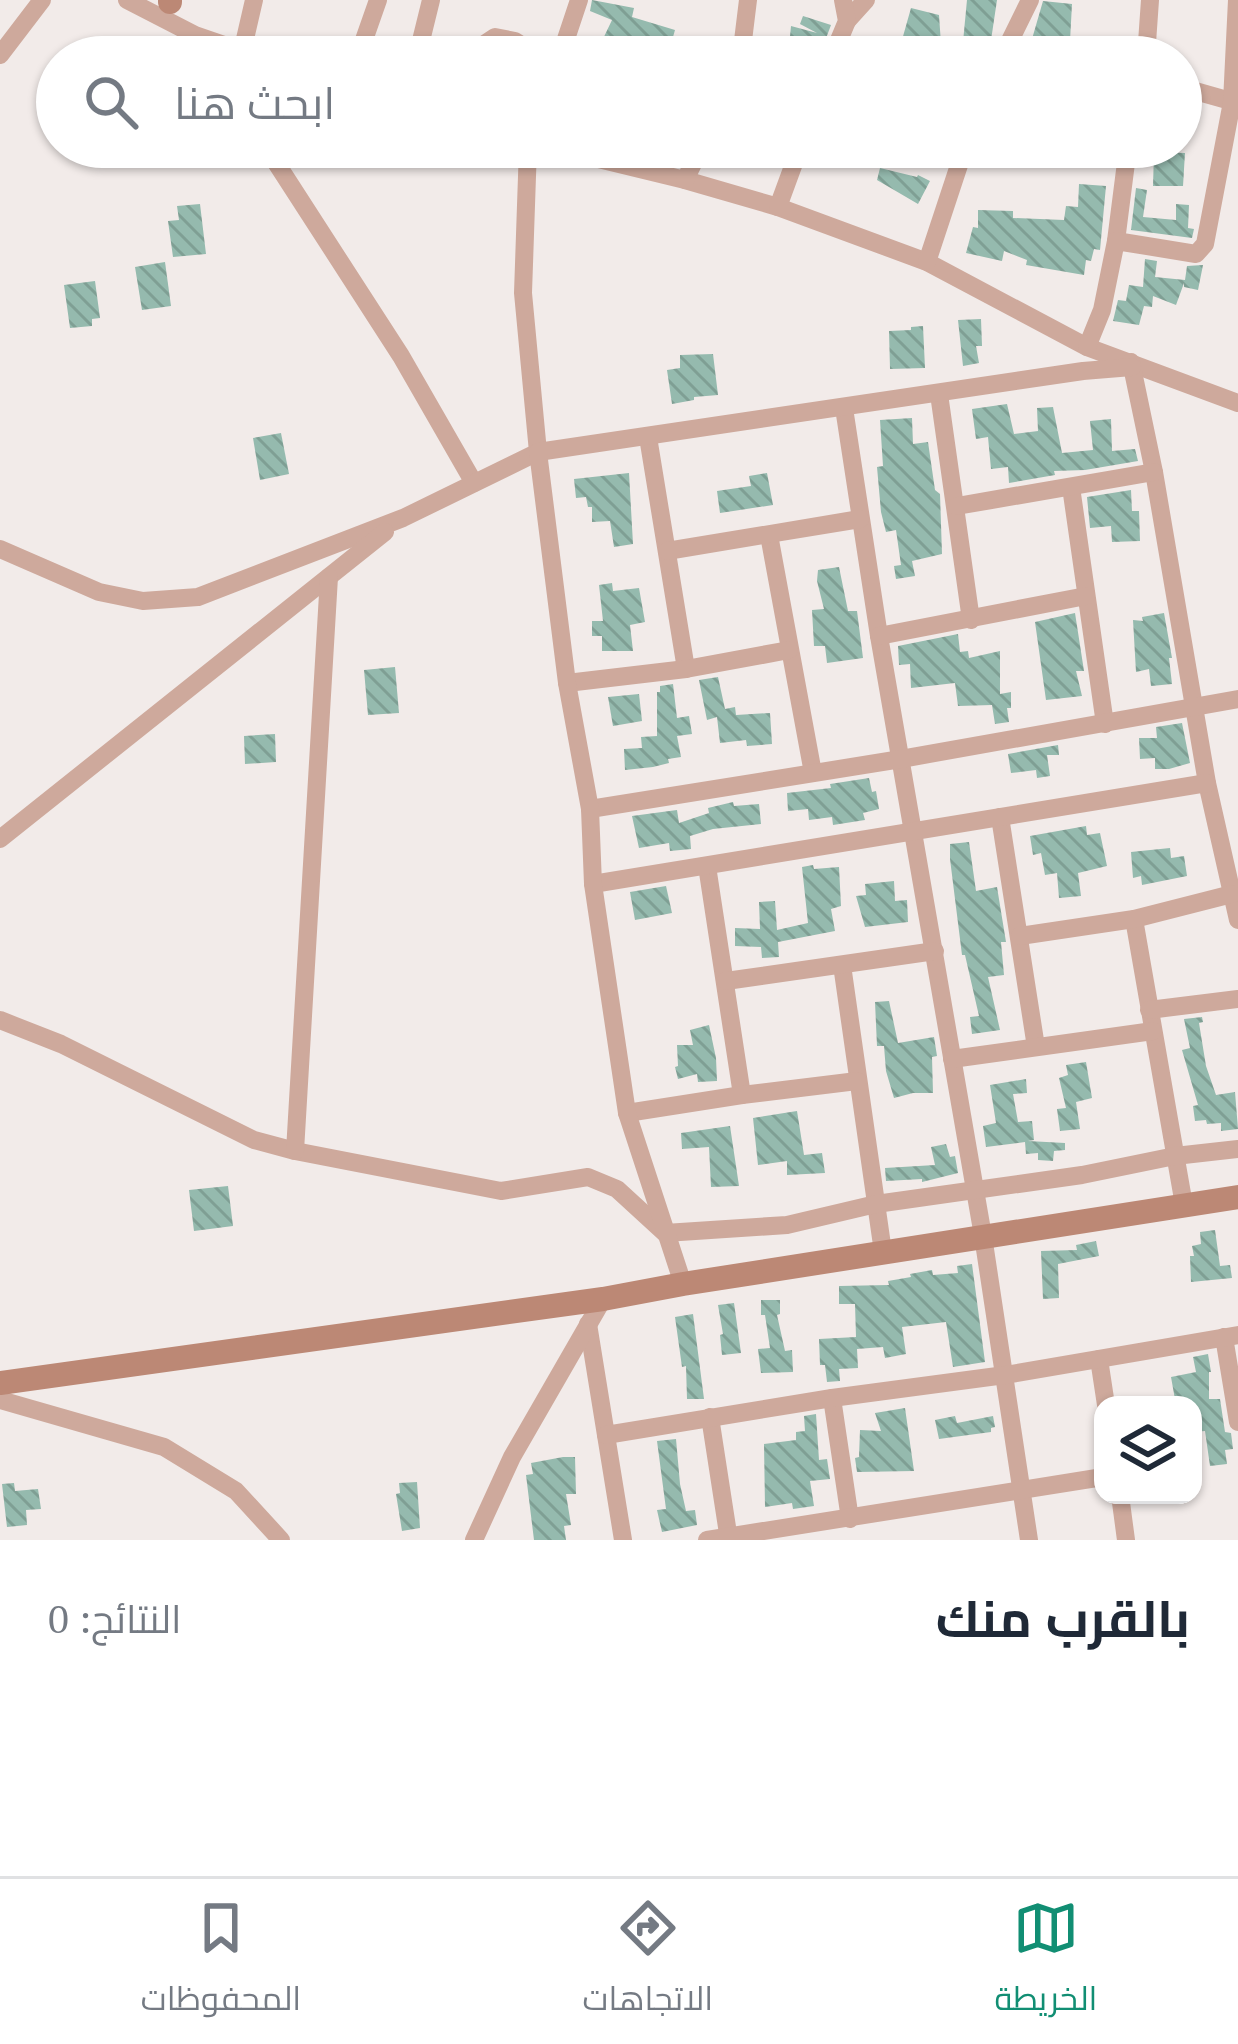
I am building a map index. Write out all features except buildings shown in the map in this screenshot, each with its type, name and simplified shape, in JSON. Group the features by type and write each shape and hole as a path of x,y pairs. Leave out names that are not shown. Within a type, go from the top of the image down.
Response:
{"street":[{"path":"0,55 42,0"},
{"path":"127,0 198,36"},
{"path":"251,36 254,0"},
{"path":"365,36 378,0"},
{"path":"422,36 430,0"},
{"path":"567,36 579,0"},
{"path":"744,36 748,0"},
{"path":"836,36 841,6 866,0"},
{"path":"1013,36 1030,0"},
{"path":"1147,36 1150,0"},
{"path":"1116,241 1196,254 1202,250 1235,102 1238,0"},
{"path":"170,1 195,35"},
{"path":"1202,93 1235,102"},
{"path":"280,168 401,356 474,483"},
{"path":"527,168 523,293 567,683 590,809 593,884 627,1113 683,1284"},
{"path":"655,168 928,262 1087,347 1238,403"},
{"path":"685,179 690,168"},
{"path":"778,207 792,168"},
{"path":"928,262 958,168"},
{"path":"1087,347 1102,310 1125,168"},
{"path":"0,549 99,592 143,601 197,597 403,518 538,452 1131,364"},
{"path":"1131,364 1207,783 1238,920"},
{"path":"939,394 971,620"},
{"path":"844,408 983,1236 1029,1540"},
{"path":"648,437 686,668"},
{"path":"956,506 1154,472"},
{"path":"1071,488 1106,724"},
{"path":"0,839 403,518"},
{"path":"667,551 860,519"},
{"path":"769,535 813,773"},
{"path":"295,1151 329,577"},
{"path":"879,636 1087,596"},
{"path":"567,683 789,650"},
{"path":"590,809 1238,699"},
{"path":"593,884 1207,783"},
{"path":"1000,818 1036,1047"},
{"path":"707,866 742,1095"},
{"path":"1020,936 1134,919 1232,894"},
{"path":"1134,919 1184,1205"},
{"path":"727,981 935,951"},
{"path":"842,965 884,1252"},
{"path":"1149,1010 1238,999"},
{"path":"0,1020 61,1044 254,1140 501,1191 588,1178 617,1190 665,1233 788,1225 876,1204 1238,1149"},
{"path":"952,1059 1153,1031"},
{"path":"627,1113 857,1082"},
{"path":"0,1384 603,1299 1238,1197"},
{"path":"474,1540 512,1456 603,1299"},
{"path":"588,1324 623,1540"},
{"path":"606,1436 1231,1336 1238,1422"},
{"path":"1099,1359 1105,1396"},
{"path":"832,1398 850,1519"},
{"path":"0,1400 164,1447 236,1491 281,1540"},
{"path":"710,1417 729,1538"},
{"path":"706,1540 1094,1478"},
{"path":"1121,1504 1126,1540"}]}
